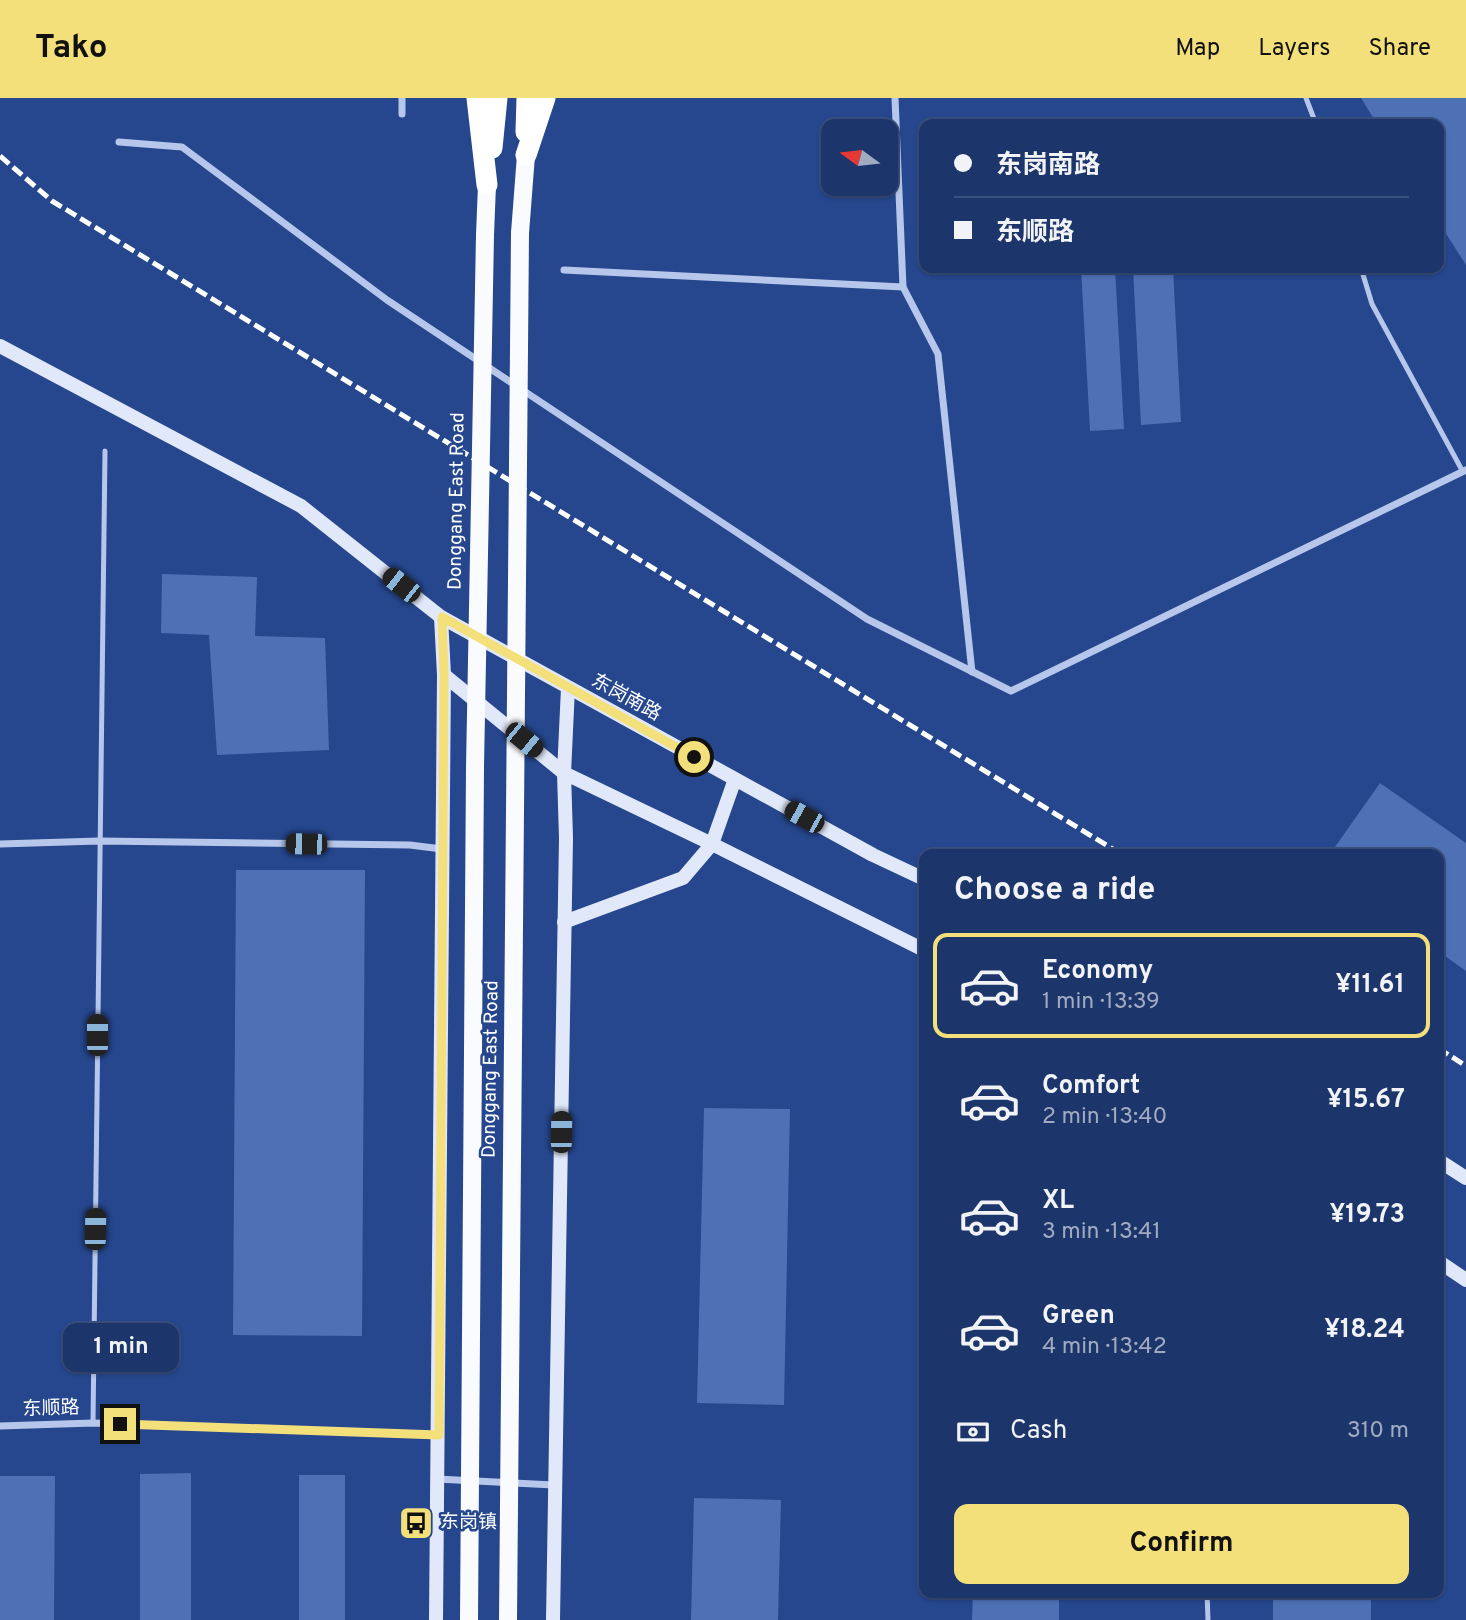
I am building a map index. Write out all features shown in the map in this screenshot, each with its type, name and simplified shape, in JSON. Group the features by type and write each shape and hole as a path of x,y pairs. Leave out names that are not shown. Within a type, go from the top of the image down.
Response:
{"highway":[{"path":"477,98 487,185"},
{"name":"Donggang East Road","path":"487,185 497,98"},
{"name":"Donggang East Road","path":"526,155 527,98"},
{"path":"526,155 545,98"}],"main road":[{"name":"Donggang East Road","path":"508,1620 520,233 526,155"},
{"name":"Donggang East Road","path":"469,1620 475,767 487,185"}],"street":[{"path":"402,98 402,114"},
{"path":"895,98 903,288 938,354 972,672"},
{"path":"119,142 182,147 387,300 855,612 1011,691 1464,471"},
{"path":"564,270 903,288"},
{"name":"东岗南路","path":"0,346 301,506 442,617 873,855 919,877"},
{"path":"436,1620 444,675 442,617"},
{"path":"444,675 564,773 919,948"},
{"path":"553,1620 565,922 564,773 568,688"},
{"path":"565,922 683,878 712,844 734,779"},
{"path":"0,844 99,841 410,845 442,849"},
{"path":"1444,1164 1466,1178"},
{"path":"1444,1265 1466,1280"},
{"name":"东顺路","path":"0,1426 93,1423 439,1435"},
{"path":"438,1479 554,1485"}],"lane":[{"path":"1306,98 1314,119"},
{"path":"1363,273 1373,304 1464,471"},
{"path":"93,1423 105,451"},
{"path":"1207,1598 1208,1620"}],"building":[{"path":"1361,98 1466,98 1466,265 1444,230 1444,119 1374,119"},
{"path":"1081,273 1115,273 1124,429 1090,431"},
{"path":"1133,273 1173,273 1181,422 1141,425"},
{"path":"162,574 257,577 255,636 325,638 329,750 217,755 209,635 161,633"},
{"path":"1380,783 1466,843 1466,971 1444,955 1444,849 1334,849"},
{"path":"236,870 365,870 362,1336 233,1335"},
{"path":"704,1108 790,1109 784,1405 697,1403"},
{"path":"191,1473 191,1620 140,1620 140,1474"},
{"path":"299,1475 345,1475 345,1620 299,1620"},
{"path":"0,1476 55,1476 54,1620 0,1620"},
{"path":"694,1498 781,1500 778,1620 691,1620"},
{"path":"973,1598 1059,1598 1059,1620 972,1620"},
{"path":"1273,1598 1371,1598 1371,1620 1273,1620"}],"railway":[{"path":"0,156 52,201 1113,849"},
{"path":"1444,1052 1466,1066"}],"place":[{"name":"东岗镇","path":"416,1523"}],"route":[{"path":"120,1424 439,1435 444,675 442,617 694,757"}]}
